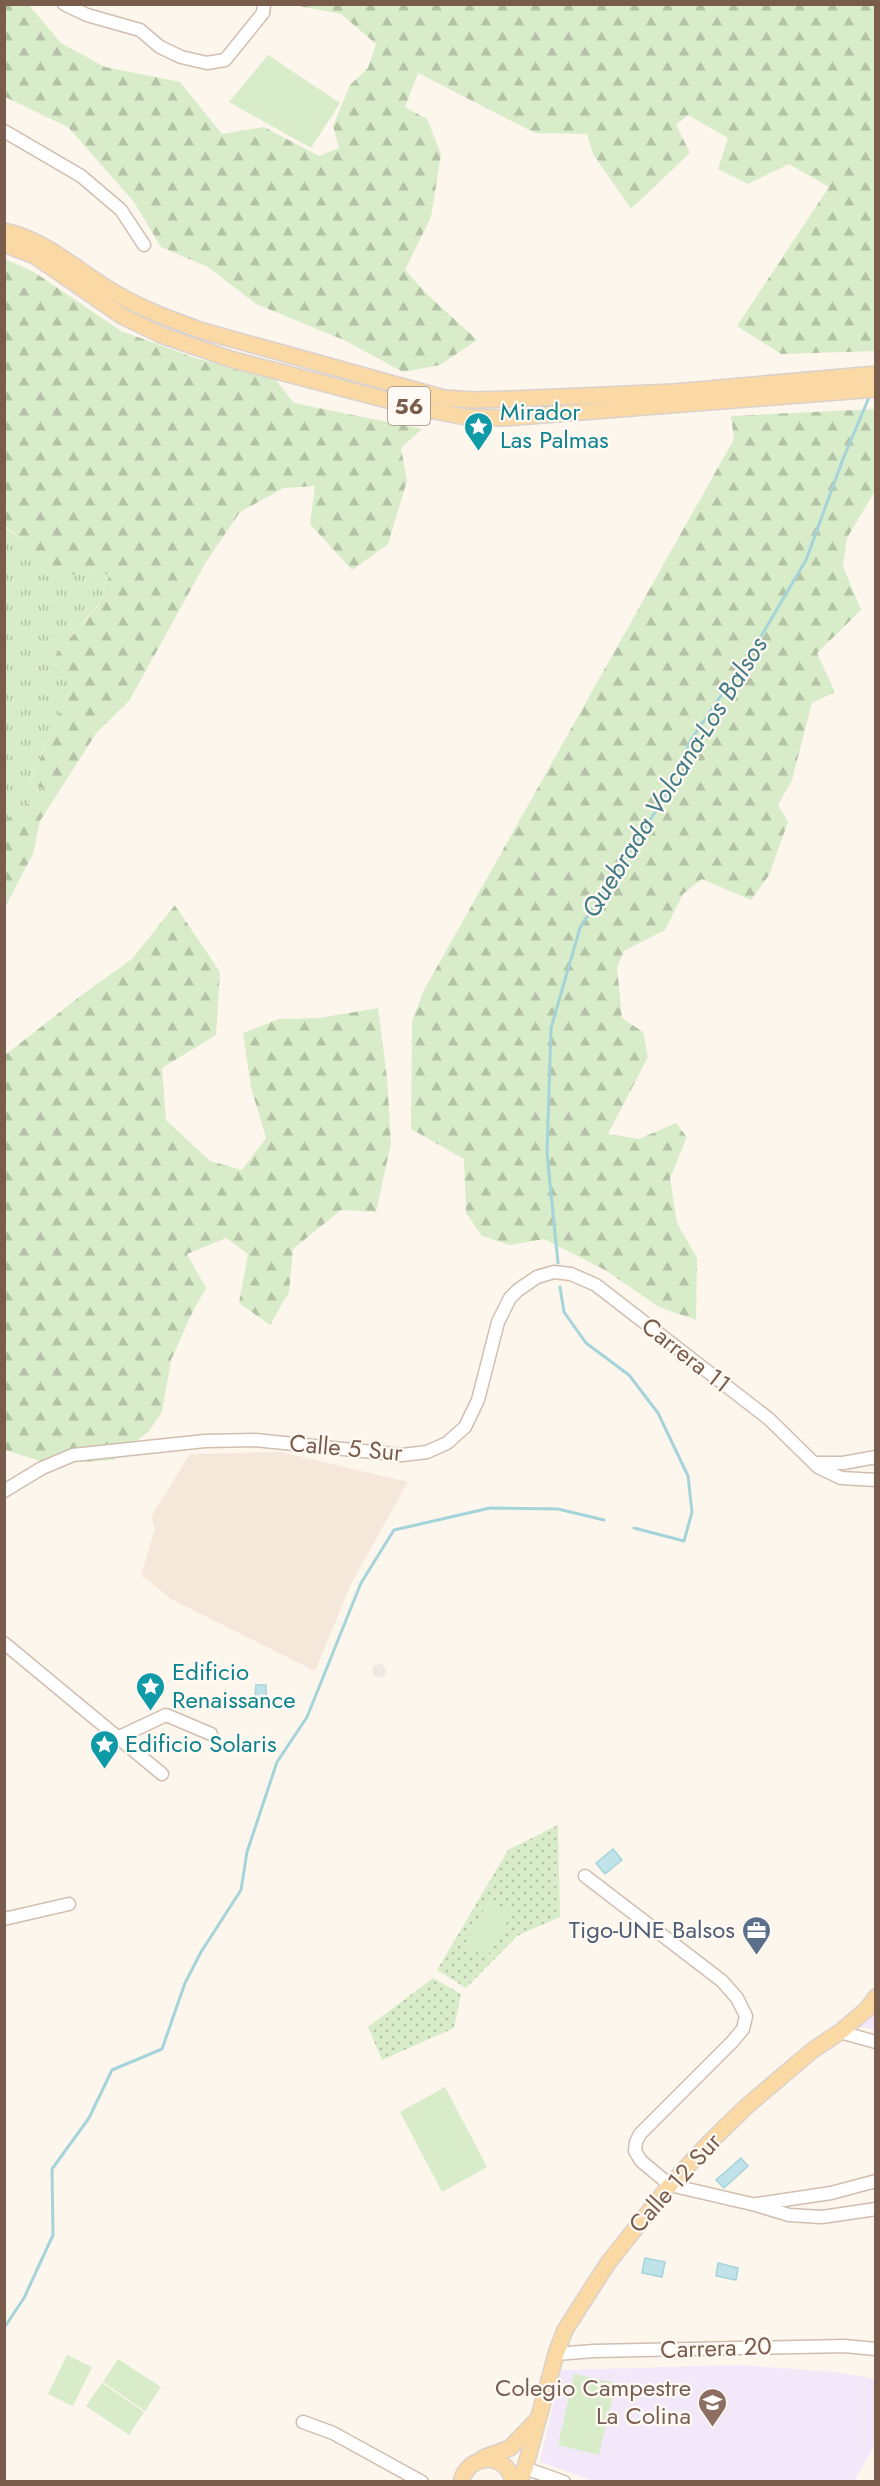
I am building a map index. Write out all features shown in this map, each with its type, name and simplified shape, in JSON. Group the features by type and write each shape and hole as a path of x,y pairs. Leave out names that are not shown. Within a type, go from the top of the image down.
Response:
{"main road":[{"name":"56","path":"4,231 49,250 118,295 170,319 203,331 444,398 511,399 846,384 876,389"},
{"name":"56","path":"4,244 35,256 122,316 161,334 230,359 448,414 504,418 846,384 876,374"},
{"name":"Calle 12 Sur","path":"522,2475 556,2354 565,2330 608,2262 670,2185 747,2106 813,2050 840,2032 866,2010 876,1997"},
{"name":"Calle 12 Sur","path":"481,2459 510,2448 540,2416"},
{"path":"461,2481 467,2467 481,2459 489,2458 503,2464 509,2470 513,2481"}],"street":[{"path":"64,4 87,15 140,30 160,47 181,57 207,63 225,60 263,13 264,4"},
{"path":"4,131 81,176 121,210 144,245"},
{"name":"Carrera 11","path":"546,1274 554,1272 572,1274 596,1286 769,1419 818,1467 841,1478 876,1480"},
{"name":"Calle 5 Sur","path":"4,1491 42,1468 62,1459 82,1454 228,1440 282,1442 402,1455 427,1452 447,1443 465,1427 478,1400 492,1341 504,1309 518,1290 537,1277 546,1274"},
{"path":"814,1462 843,1464 876,1457"},
{"path":"4,1643 162,1774"},
{"path":"119,1737 166,1715 211,1734"},
{"path":"585,1876 722,1981 737,1998 747,2016 743,2029 732,2042 640,2134 635,2151 641,2161 670,2185 789,2214 822,2217 875,2211"},
{"path":"4,1918 69,1904"},
{"path":"840,2032 876,2042"},
{"path":"756,2205 831,2193 876,2181"},
{"name":"Carrera 20","path":"556,2354 594,2350 777,2347 844,2346 876,2349"},
{"path":"303,2422 333,2433 422,2481"},
{"path":"522,2475 564,2481"}],"shaded area":[{"path":"281,1452 408,1482 352,1582 315,1671 171,1599 141,1575 155,1529 151,1517 190,1454"},
{"path":"379,1664 384,1666 386,1671 384,1676 379,1678 374,1676 372,1671 374,1666"},
{"path":"875,2006 875,2030 857,2026"},
{"name":"Colegio Campestre La Colina","path":"738,2365 837,2372 875,2379 875,2445 854,2481 593,2481 540,2462 561,2370"}],"green space":[{"path":"4,5 29,5 61,43 105,67 180,82 222,134 264,127 319,156 339,148 333,126 350,85 368,68 376,44 341,14 294,5 875,5 875,351 781,354 737,326 829,187 789,164 748,184 718,169 728,138 688,115 676,125 690,153 631,209 593,154 587,134 535,133 418,73 405,107 427,119 441,154 431,217 405,270 429,296 477,340 440,365 403,372 344,340 256,304 208,267 161,247 134,202 68,127 5,97"},
{"path":"268,55 340,103 311,148 229,102"},
{"path":"5,259 34,272 121,331 198,359 275,379 294,403 422,429 401,448 407,481 388,544 352,570 310,524 315,486 284,488 240,512 206,562 129,701 97,732 40,821 33,854 5,907 5,820 46,790 30,782 72,685 53,658 98,606 110,574 58,575 22,539 5,526"},
{"path":"875,409 875,491 847,538 843,566 861,610 817,653 835,692 812,703 792,780 778,805 788,822 769,875 751,900 702,879 683,894 665,930 624,951 617,967 622,1018 643,1032 648,1057 608,1134 639,1139 676,1123 687,1137 670,1178 677,1223 697,1258 696,1320 659,1307 605,1270 544,1239 510,1245 482,1236 466,1213 464,1159 411,1129 412,1021 424,990 734,439 731,416"},
{"path":"4,527 22,539 58,575 110,574 98,605 53,658 72,685 30,781 46,790 5,820"},
{"path":"175,905 220,972 216,1035 162,1068 166,1120 210,1161 242,1170 266,1138 251,1087 243,1033 279,1019 319,1018 378,1008 387,1078 391,1143 376,1212 341,1210 293,1249 289,1292 270,1325 239,1303 248,1254 226,1238 187,1254 206,1288 171,1360 162,1412 149,1431 114,1460 50,1464 5,1450 5,1055 132,959"},
{"path":"558,1825 560,1917 517,1936 466,1988 437,1970 508,1850"},
{"path":"489,1900 512,1913 487,1957 464,1946"},
{"path":"433,1978 461,1994 454,2028 382,2060 368,2027"},
{"path":"445,2087 487,2167 442,2192 400,2112"},
{"path":"67,2355 92,2367 73,2406 48,2394"},
{"path":"118,2359 161,2387 145,2411 103,2382"},
{"path":"574,2374 616,2383 599,2455 558,2445"},
{"path":"102,2383 144,2412 129,2435 86,2406"}],"water":[{"path":"256,1685 266,1685 266,1699 255,1699"},
{"path":"613,1849 622,1860 605,1874 596,1863"},
{"path":"741,2158 748,2166 724,2188 716,2180"},
{"path":"645,2258 665,2262 662,2277 642,2273"},
{"path":"718,2263 738,2268 736,2280 716,2276"}],"waterway":[{"name":"Quebrada Volcana-Los Balsos","path":"558,1263 547,1153 551,1028 580,928 661,803 691,740 760,638 806,560 843,459 870,395"},
{"name":"Quebrada Volcana-Los Balsos","path":"560,1287 564,1312 586,1343 629,1375 658,1413 688,1476 692,1512 684,1541 634,1528"},
{"name":"Quebrada Volcana-Los Balsos","path":"4,2328 24,2298 53,2235 52,2169 89,2118 112,2070 162,2049 185,1983 201,1952 241,1890 247,1852 277,1762 307,1717 361,1583 394,1530 490,1508 558,1509 604,1520"}],"place":[{"name":"Mirador Las Palmas","path":"479,452"},
{"name":"Edificio Renaissance","path":"151,1712"},
{"name":"Edificio Solaris","path":"104,1770"},
{"name":"Tigo-UNE Balsos","path":"756,1956"},
{"name":"Colegio Campestre La Colina","path":"712,2428"}]}
